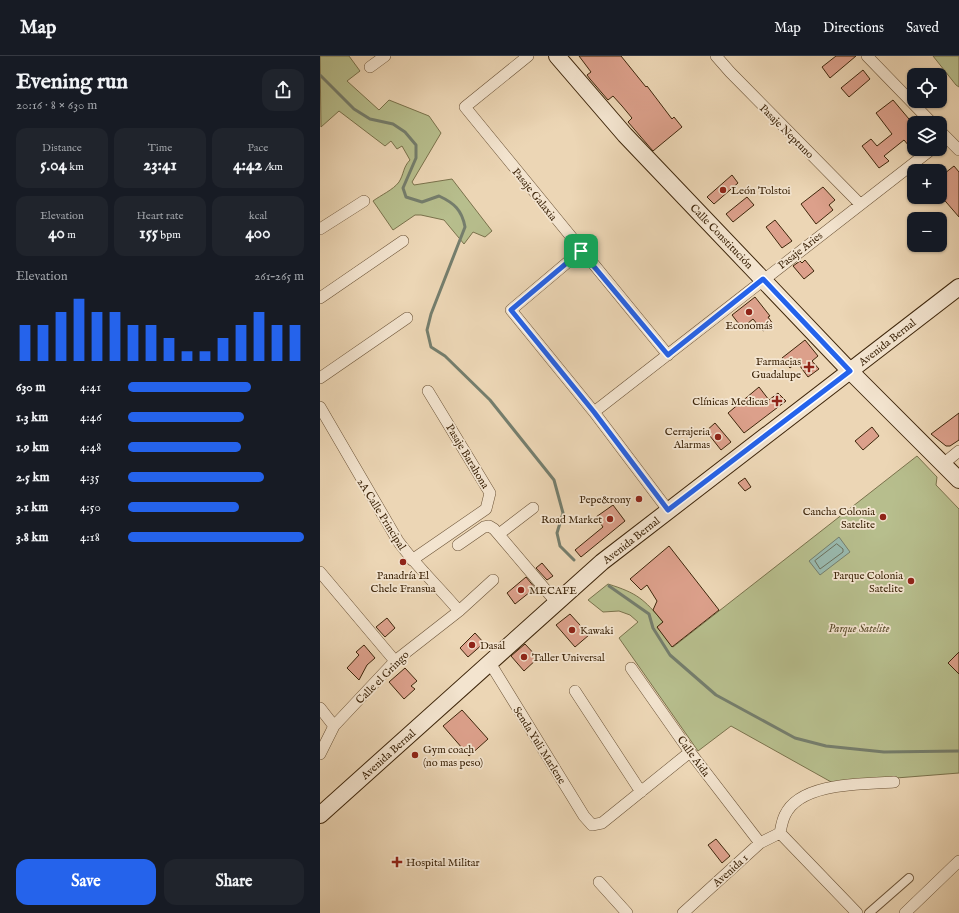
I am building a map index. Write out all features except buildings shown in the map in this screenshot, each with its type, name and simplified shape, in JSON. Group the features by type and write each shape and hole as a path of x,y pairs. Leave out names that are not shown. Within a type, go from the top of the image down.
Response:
{"main road":[{"name":"Calle Constitución","path":"558,56 625,135 850,371 959,480"},
{"name":"Avenida Bernal","path":"320,815 602,562 959,287"}],"street":[{"path":"370,67 385,56"},
{"name":"Pasaje Galaxia","path":"528,56 465,107 581,251 668,355"},
{"name":"Pasaje Neptuno","path":"716,56 860,204"},
{"path":"866,56 925,116"},
{"path":"947,141 959,150"},
{"name":"Pasaje Aries","path":"594,412 923,156"},
{"path":"320,229 364,201"},
{"path":"320,298 404,241"},
{"path":"581,251 511,310 594,412 668,510"},
{"path":"320,378 407,318"},
{"name":"Pasaje Barahona","path":"412,560 486,509 490,493 428,390"},
{"name":"2A Calle Principal","path":"320,407 398,541 412,560 459,611"},
{"path":"943,464 959,451"},
{"path":"499,534 534,508"},
{"path":"458,545 484,527 489,526 499,534 556,602"},
{"path":"320,572 395,661"},
{"name":"Calle el Gringo","path":"320,754 334,726 395,661 459,611 493,580"},
{"name":"Senda Yuli Marlene","path":"490,663 584,816 592,825 602,823 641,792"},
{"name":"Calle Aida","path":"631,668 690,752 760,843"},
{"path":"575,691 641,792 690,752"},
{"path":"320,708 334,726"},
{"path":"857,913 780,833 785,814 793,804 809,794 828,786 894,782"},
{"name":"Avenida 1","path":"683,913 760,843 780,833"},
{"path":"905,913 959,861"},
{"path":"869,913 909,878"},
{"path":"598,882 627,913"}],"green space":[{"path":"320,56 349,56 360,71 347,81 379,110 389,100 429,116 441,133 412,182 414,185 452,179 492,231 485,237 473,232 464,244 444,220 421,215 415,215 393,230 373,201 399,182 406,165 410,160 402,146 397,149 391,141 385,146 339,111 321,127"},
{"path":"933,56 959,56 959,87 947,74 947,68 943,68"},
{"name":"Parque Satelite","path":"917,456 937,477 936,485 959,509 959,773 833,783 731,726 698,751 619,638 638,622 630,615 619,611 603,612 588,600 608,584 626,590 645,602 663,622 657,627 673,647"}],"water":[{"path":"839,537 850,552 820,575 809,561"}],"waterway":[{"path":"320,75 354,109 370,119 393,124 405,132 416,145 416,158 403,188 406,197 422,202 439,196 453,204 462,216 465,227 431,314 427,330 431,347 445,356 490,400 554,480 563,513 557,533 560,546 574,560"},
{"path":"609,586 649,614 653,628 670,655 716,695 795,738 826,746 884,752 959,751"}],"place":[{"name":"León Tolstoi","path":"723,190"},
{"name":"Economás","path":"749,312"},
{"name":"Farmacias Guadalupe","path":"809,367"},
{"name":"Clínicas Medicas","path":"777,401"},
{"name":"Cerrajeria Alarmas","path":"718,437"},
{"name":"Pepe&rony","path":"639,499"},
{"name":"Cancha Colonia Satelite","path":"883,517"},
{"name":"Road Market","path":"610,519"},
{"name":"Panadría El Chele Fransua","path":"403,562"},
{"name":"Parque Colonia Satelite","path":"911,581"},
{"name":"MECAFE","path":"521,590"},
{"name":"Kawaki","path":"572,630"},
{"name":"Dasal","path":"472,645"},
{"name":"Taller Universal","path":"524,657"},
{"name":"Gym coach (no mas peso)","path":"415,755"},
{"name":"Hospital Militar","path":"397,862"}],"route":[{"path":"581,251 668,355 763,279 850,371 668,510 594,412 511,310 581,251"}]}
